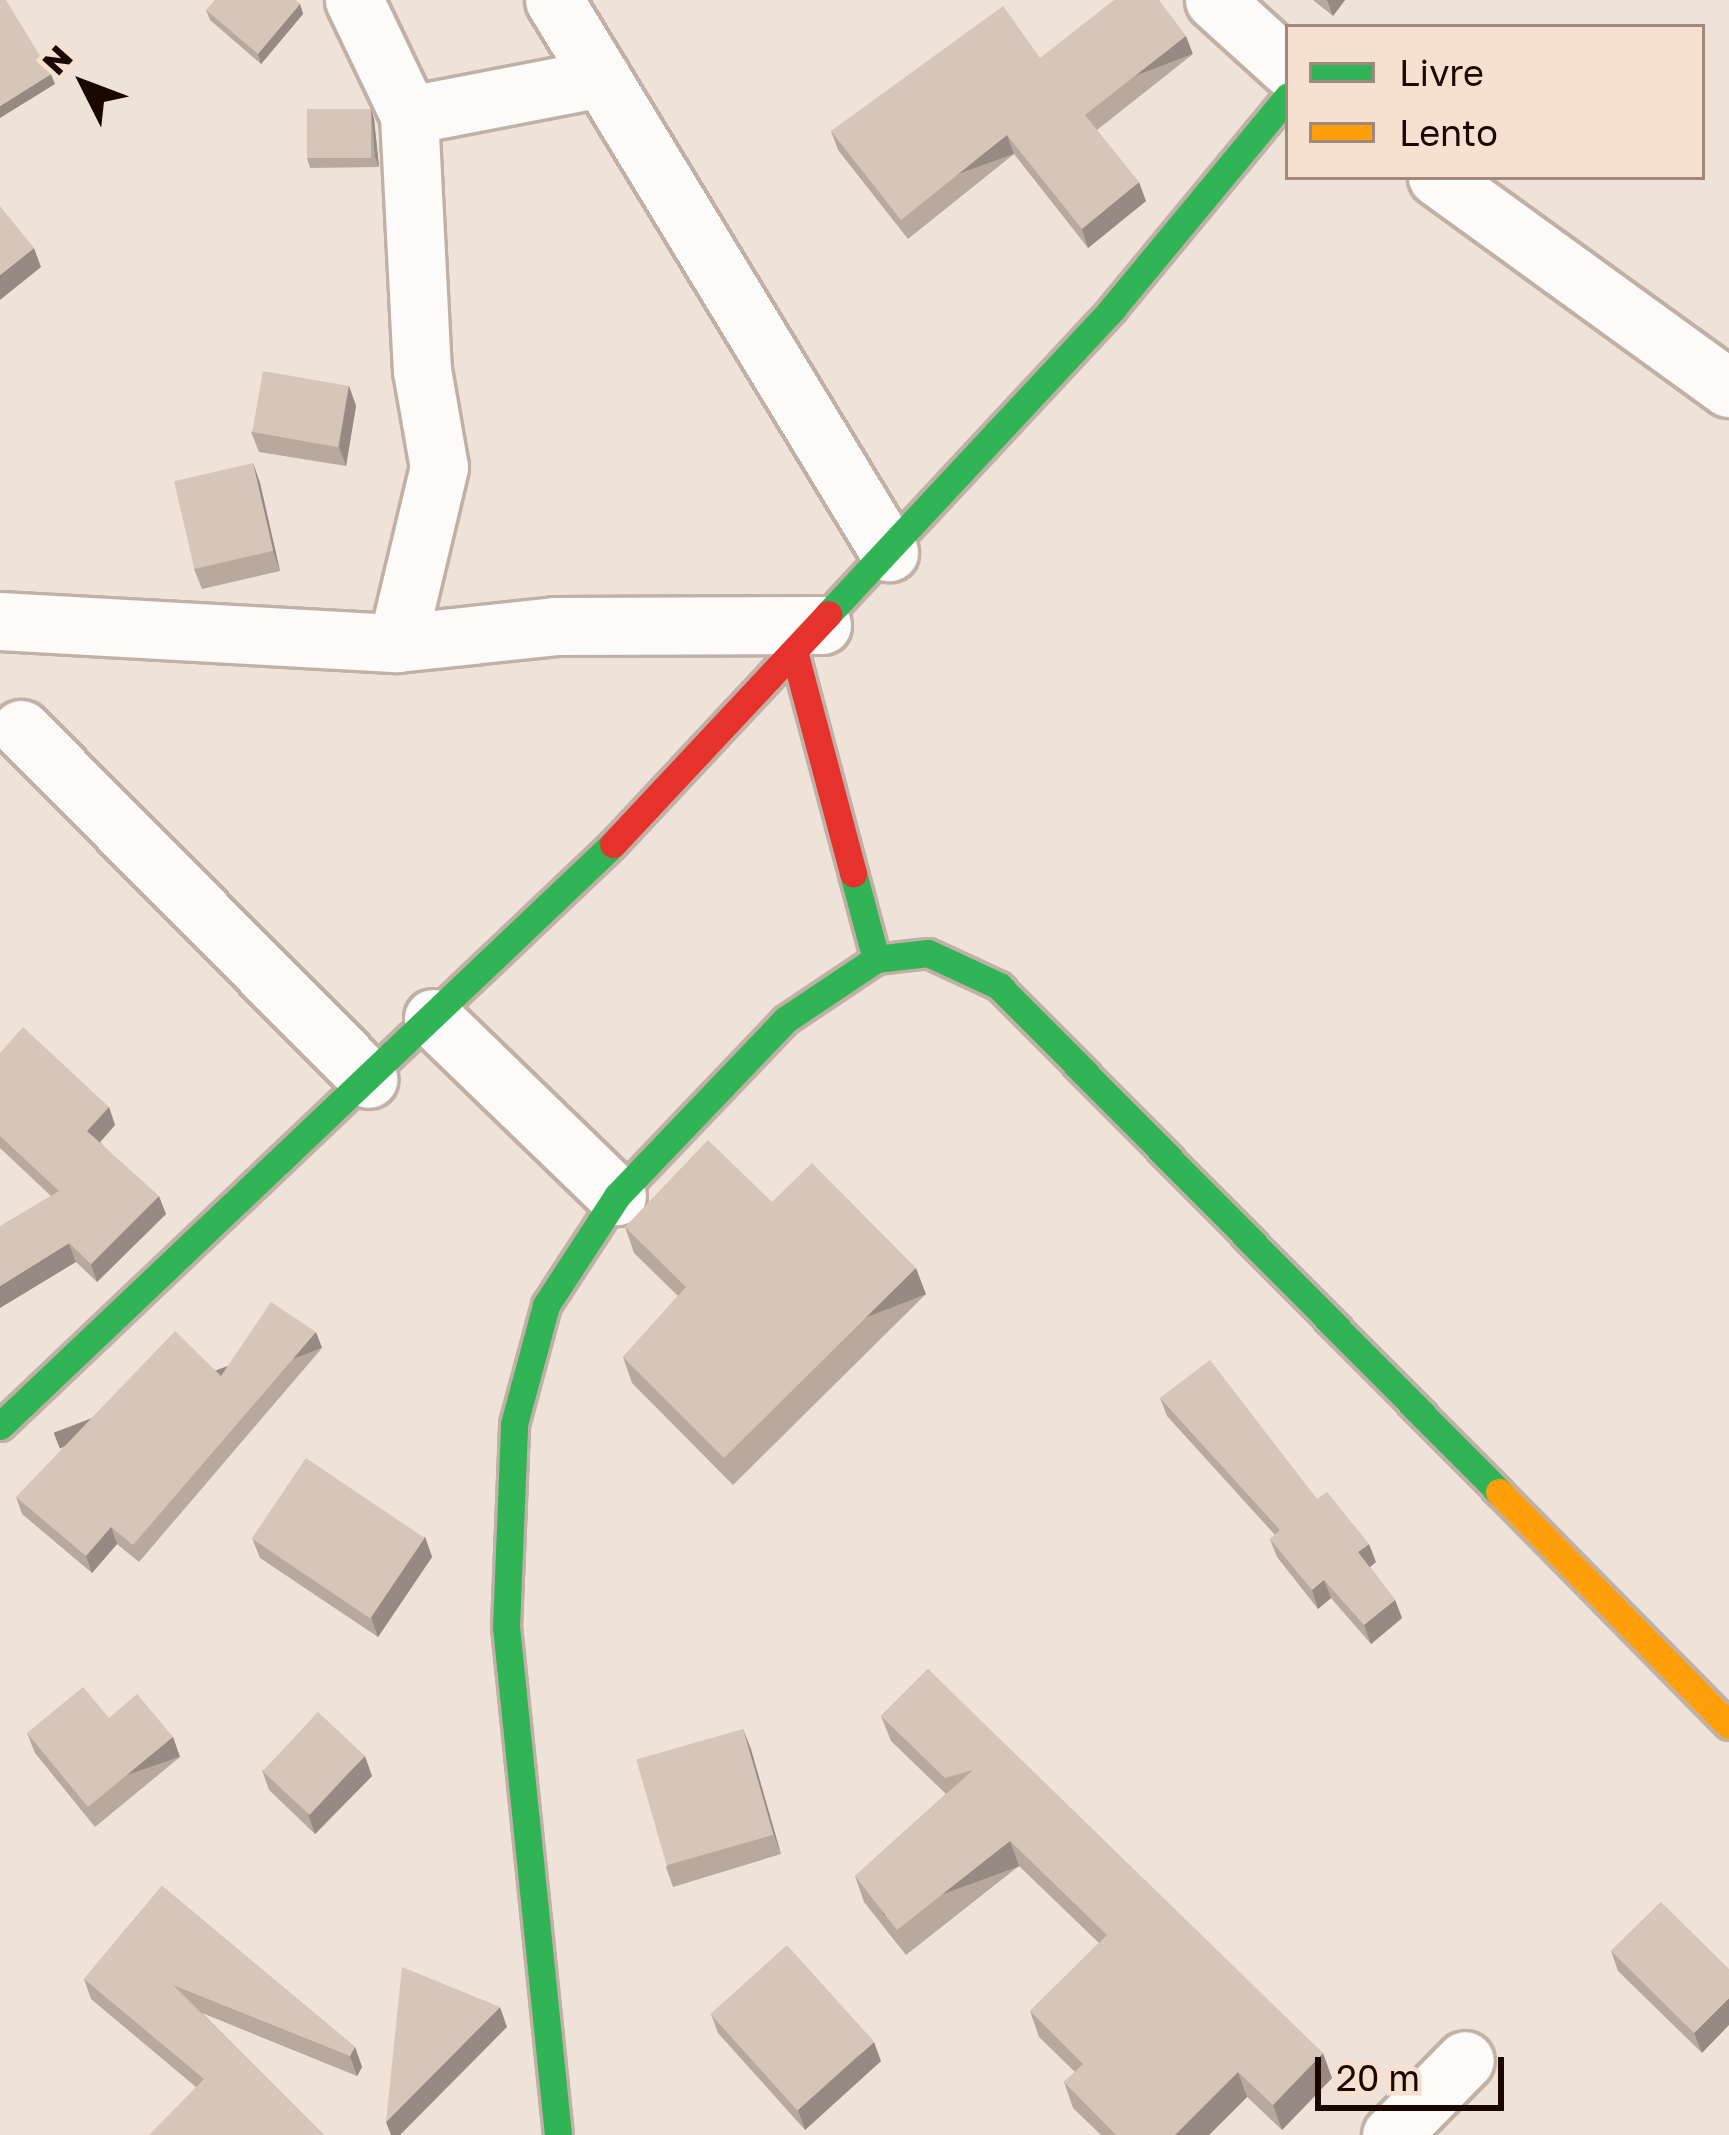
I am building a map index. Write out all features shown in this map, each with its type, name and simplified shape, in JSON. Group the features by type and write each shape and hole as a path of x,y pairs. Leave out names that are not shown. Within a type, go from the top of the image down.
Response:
{"street":[{"path":"354,0 409,116 422,370 439,467 397,643"},
{"path":"554,0 889,552"},
{"path":"1214,0 1285,64"},
{"path":"409,116 601,78"},
{"path":"0,1426 433,1018 808,640 1285,99"},
{"path":"1441,180 1729,388"},
{"path":"0,621 397,643 555,626 808,640"},
{"path":"808,640 876,959"},
{"path":"21,729 368,1079"},
{"path":"558,2135 506,1627 514,1424 546,1305 617,1196 785,1020 876,959 928,952 999,986 1729,1725"},
{"path":"433,1018 617,1196"},
{"path":"1391,2135 1465,2060"}],"building":[{"path":"0,0 6,0 51,74 0,106"},
{"path":"215,0 295,0 300,4 258,54 206,10"},
{"path":"1114,0 1159,0 1186,36 1085,115 1139,182 1082,229 1007,135 901,220 831,131 1003,6 1040,58"},
{"path":"307,109 371,109 371,158 307,158"},
{"path":"0,206 34,248 0,275"},
{"path":"263,371 349,386 338,447 252,432"},
{"path":"253,463 273,551 194,569 174,481"},
{"path":"23,1027 109,1107 87,1131 159,1196 91,1264 69,1243 0,1286 0,1226 59,1191 0,1136 0,1053"},
{"path":"708,1140 772,1202 812,1163 916,1268 724,1458 623,1357 686,1287 625,1227"},
{"path":"271,1302 316,1332 133,1545 111,1527 86,1556 16,1497 175,1331 221,1376"},
{"path":"1210,1360 1317,1499 1327,1492 1369,1544 1358,1552 1395,1600 1364,1625 1324,1580 1312,1590 1270,1539 1280,1530 1160,1398"},
{"path":"306,1458 425,1538 370,1618 252,1538"},
{"path":"928,1669 1323,2053 1273,2105 1238,2072 1175,2135 1116,2135 1064,2082 1083,2064 1030,2011 1107,1935 1010,1841 897,1930 855,1876 973,1770 945,1778 881,1716"},
{"path":"83,1687 109,1718 137,1694 173,1737 88,1807 27,1733"},
{"path":"318,1712 365,1756 310,1815 263,1771"},
{"path":"743,1729 773,1835 667,1865 636,1760"},
{"path":"162,1886 355,2047 350,2056 173,1985 324,2135 149,2135 204,2079 84,1979"},
{"path":"1661,1902 1729,1969 1729,1998 1694,2033 1611,1951"},
{"path":"787,1945 874,2042 797,2111 710,2014"},
{"path":"402,1967 500,2007 386,2122"}],"traffic: fast":[{"path":"828,614 1112,309 1285,100"},
{"path":"0,1426 613,844"},
{"path":"558,2135 506,1627 514,1424 546,1305 617,1196 785,1020 876,959 853,873"},
{"path":"876,959 928,953 999,986 1499,1492"}],"traffic: slow":[{"path":"1499,1492 1729,1725"}],"traffic: jam":[{"path":"613,844 828,614"},
{"path":"795,655 853,873"}]}
